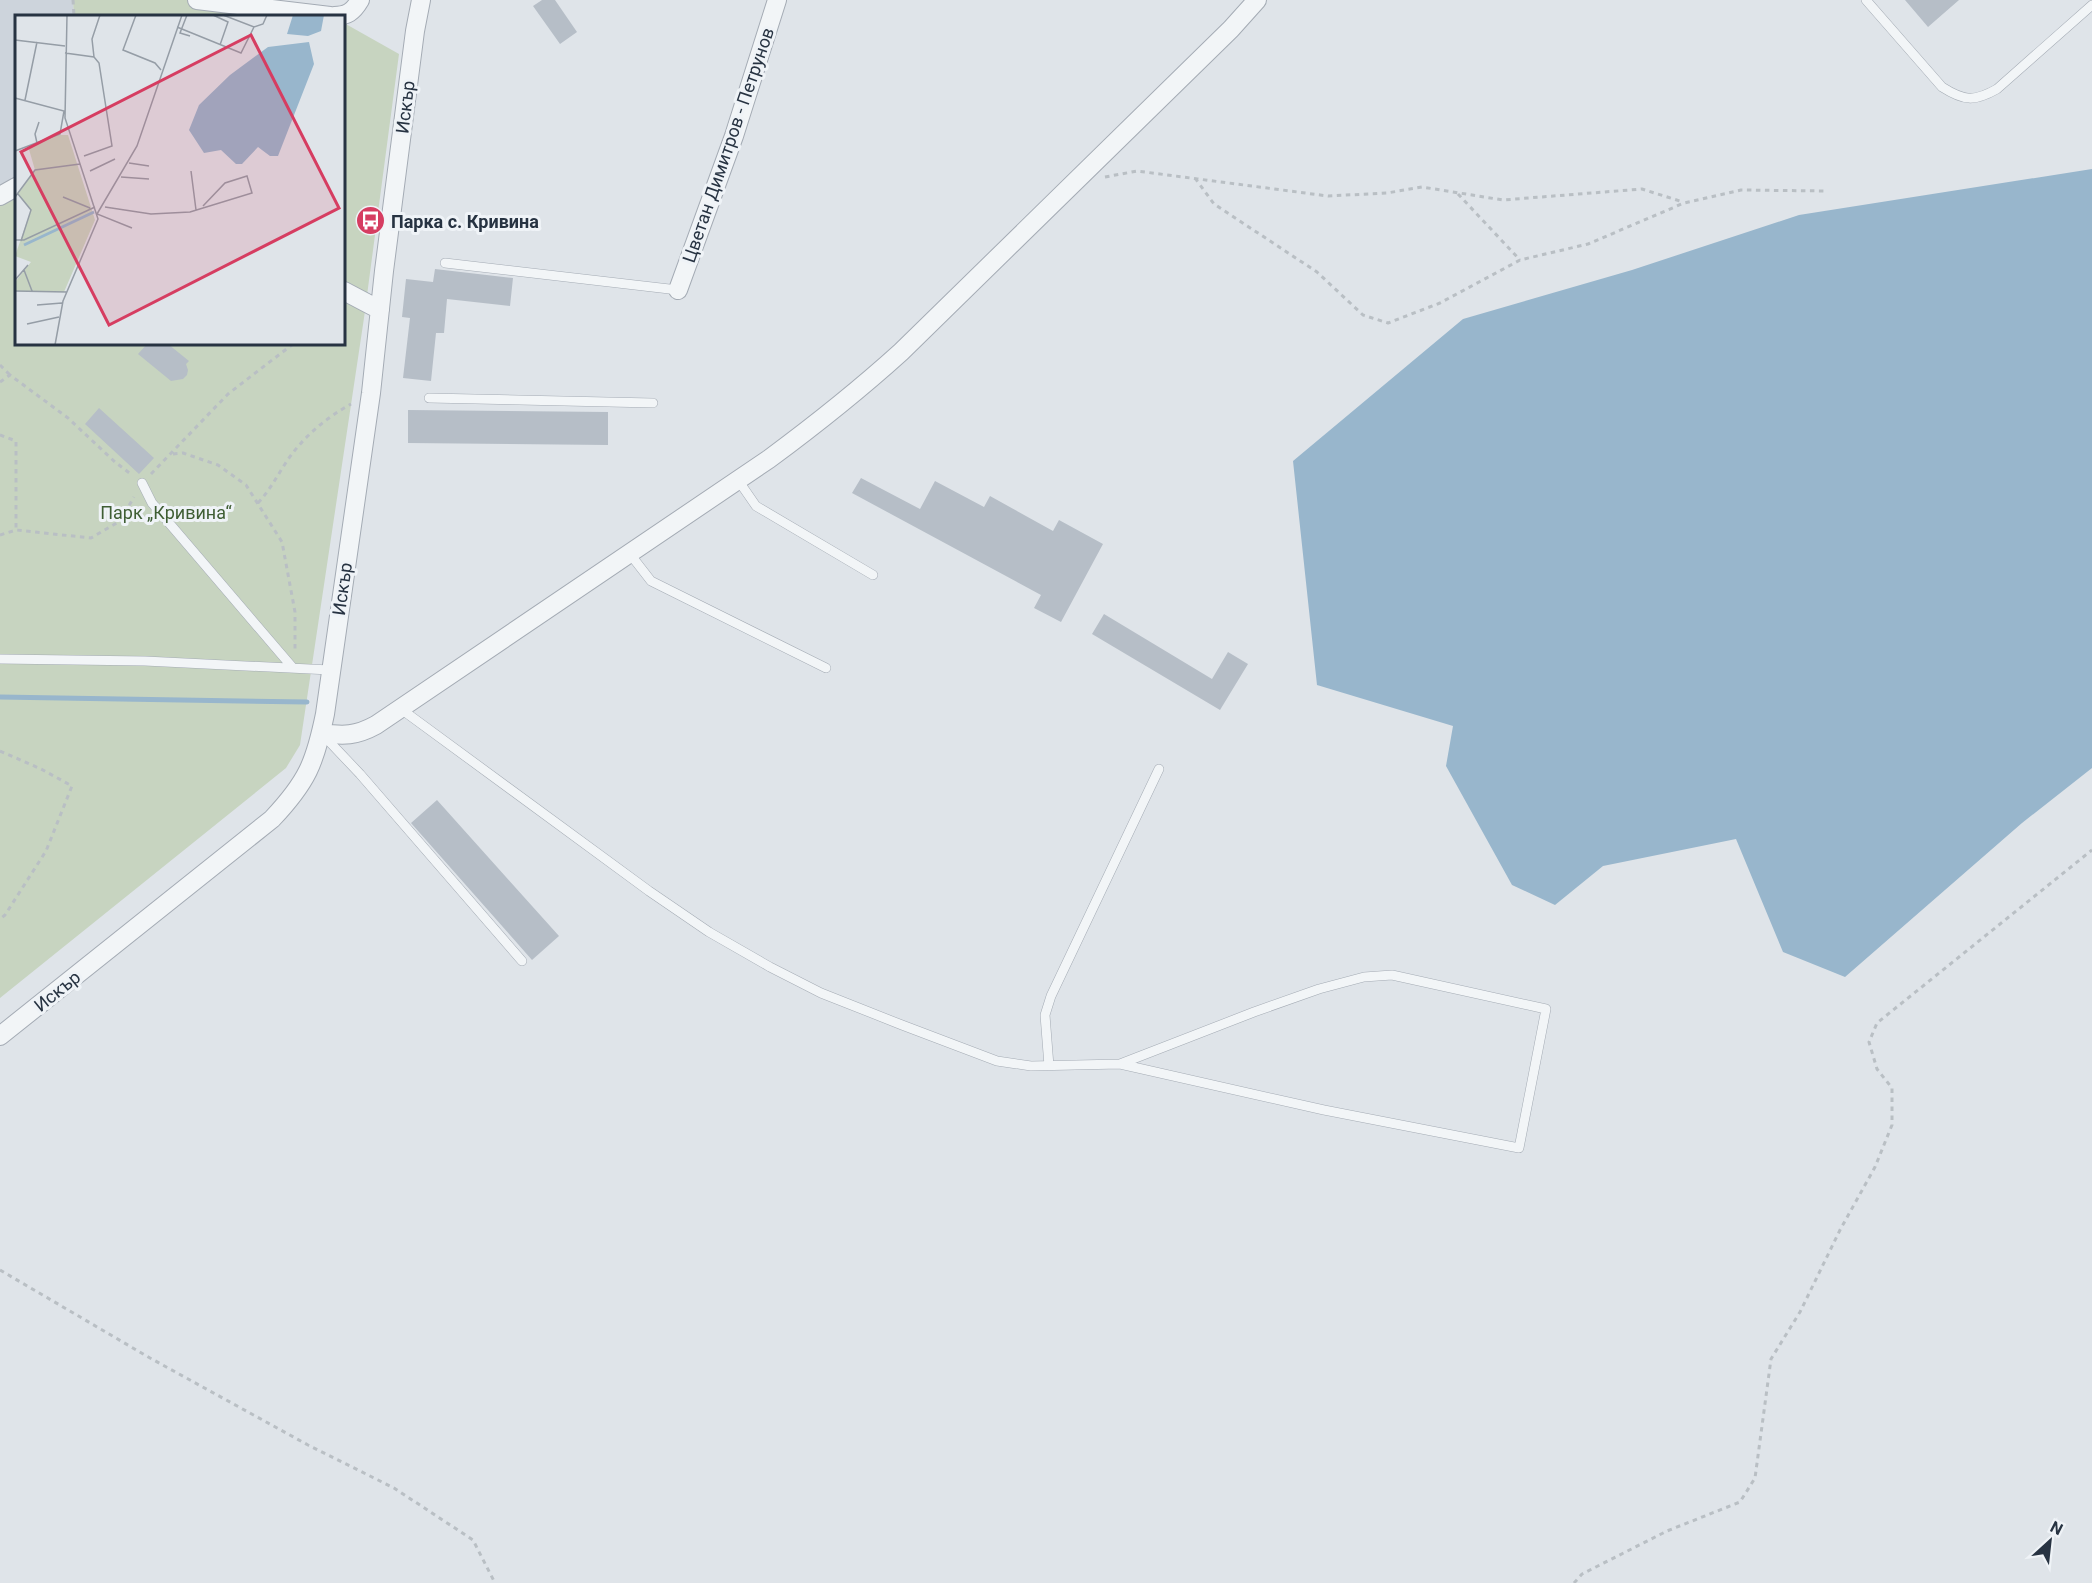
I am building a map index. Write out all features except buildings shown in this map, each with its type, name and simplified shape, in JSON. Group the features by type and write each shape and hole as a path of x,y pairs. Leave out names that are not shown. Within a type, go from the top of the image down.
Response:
{"street":[{"path":"197,0 324,15"},
{"path":"345,16 355,8 360,0"},
{"name":"Искър","path":"0,1036 272,819 308,775 321,733 371,393 415,31 422,0"},
{"name":"Цветан Димитров - Петрунов","path":"678,290 735,136 777,0"},
{"path":"321,733 360,734 401,709 738,480 820,420 858,390 909,344 1257,0"},
{"path":"0,196 15,188"},
{"path":"345,292 380,310"}],"lane":[{"path":"1866,0 1942,87 1956,96 1970,99 1984,96 1997,88 2092,5"},
{"path":"445,263 678,290"},
{"path":"429,398 653,403"},
{"path":"738,480 756,506 873,575"},
{"path":"142,483 152,502 293,668"},
{"path":"630,554 651,580 826,668"},
{"path":"0,659 145,662 330,670"},
{"path":"401,709 657,897 709,932 821,993 997,1061 1031,1066 1120,1064 1324,1110 1519,1148 1546,1009 1392,975 1364,977 1319,989 1254,1012 1120,1064"},
{"path":"321,733 360,774 522,961"},
{"path":"1049,1066 1045,1015 1051,996 1159,769"}],"path":[{"path":"73,0 74,15"},
{"path":"1074,182 1137,171 1328,196 1387,193 1422,187 1503,200 1642,189 1684,203"},
{"path":"1195,178 1214,204 1317,272 1364,315 1388,323 1440,303 1520,261 1588,244 1684,203 1741,190 1826,191"},
{"path":"1456,193 1520,261"},
{"path":"0,535 16,530 91,538 120,521 142,483 228,394 292,345"},
{"path":"0,365 68,418 115,462 142,483"},
{"path":"0,382 10,375"},
{"path":"258,504 307,435 346,407 371,393"},
{"path":"0,435 16,441 16,530"},
{"path":"171,454 183,453 218,465 246,485 282,542 295,612 296,645 293,668"},
{"path":"0,751 72,786 46,851 0,919"},
{"path":"1574,1583 1582,1574 1667,1531 1740,1502 1755,1478 1771,1359 1800,1312 1840,1230 1875,1167 1892,1125 1892,1088 1877,1069 1869,1042 1877,1023 2092,850"},
{"path":"0,1270 150,1358 308,1445 393,1488 473,1540 495,1583"}],"shaded area":[{"path":"0,0 73,0 74,15 15,15 15,188 0,196"}],"green space":[{"path":"73,0 197,0 322,15 74,15"},
{"name":"Парк „Кривина“","path":"345,24 399,54 364,318 300,745 286,768 0,998 0,196 15,188 15,345 345,345"}],"water":[{"path":"2092,169 2092,768 2022,823 1845,977 1783,952 1736,839 1603,866 1555,905 1512,885 1446,766 1453,726 1317,685 1293,461 1463,319 1632,270 1799,215"}],"waterway":[{"path":"0,697 307,702"}],"place":[{"name":"Парка с. Кривина","path":"370,221"}]}
